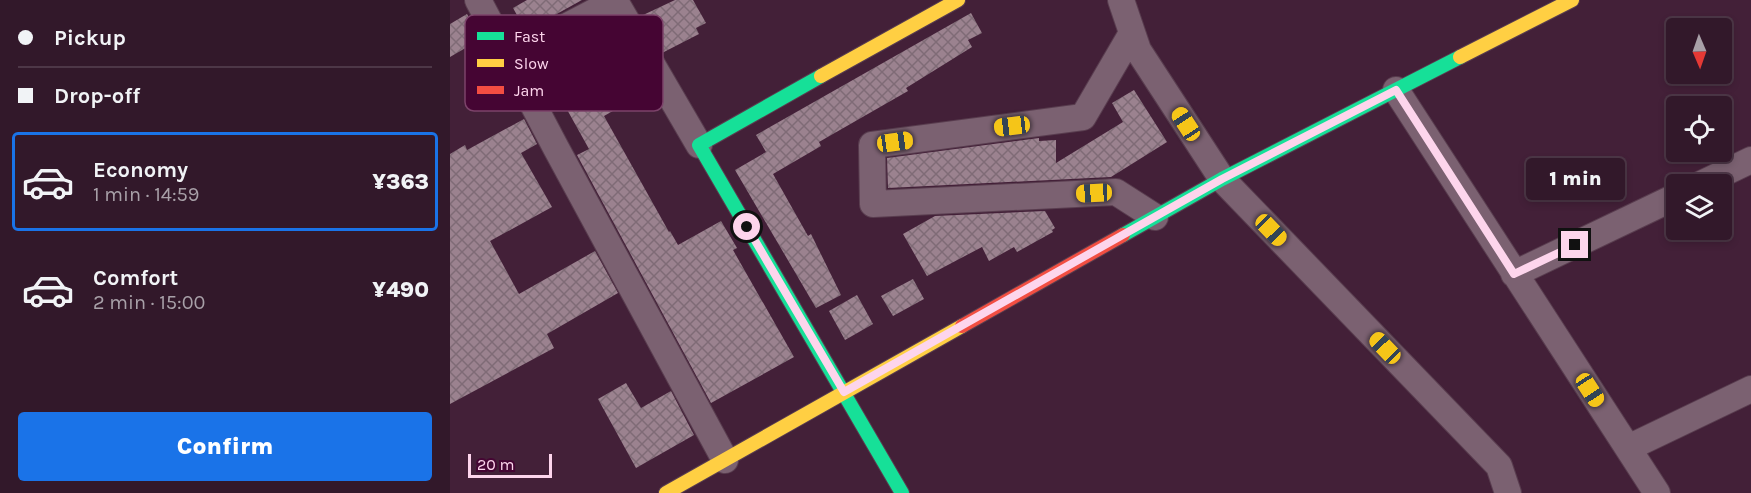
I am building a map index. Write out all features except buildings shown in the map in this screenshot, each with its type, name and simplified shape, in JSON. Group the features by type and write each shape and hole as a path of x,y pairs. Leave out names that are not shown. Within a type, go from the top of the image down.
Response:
{"street":[{"path":"478,0 486,15"},
{"path":"699,145 958,0"},
{"path":"1122,0 1138,50 1222,179 1499,466 1508,493"},
{"path":"666,493 1222,179 1572,0"},
{"path":"588,15 615,1 623,15"},
{"path":"1132,33 1083,117 872,145 873,204 1116,192 1155,217"},
{"path":"663,83 902,493"},
{"path":"1396,90 1657,493"},
{"path":"537,111 725,460"},
{"path":"1722,174 1751,160"},
{"path":"1514,274 1666,201"},
{"path":"1628,448 1751,389"}],"traffic: fast":[{"path":"1123,235 1222,179 1460,57"},
{"path":"821,76 699,145 902,493"}],"traffic: slow":[{"path":"821,76 958,0"},
{"path":"1460,57 1572,0"},
{"path":"666,493 962,326"}],"traffic: jam":[{"path":"962,326 1123,235"}],"route":[{"path":"747,227 844,392 1222,179 1396,90 1514,274 1575,245"}]}
